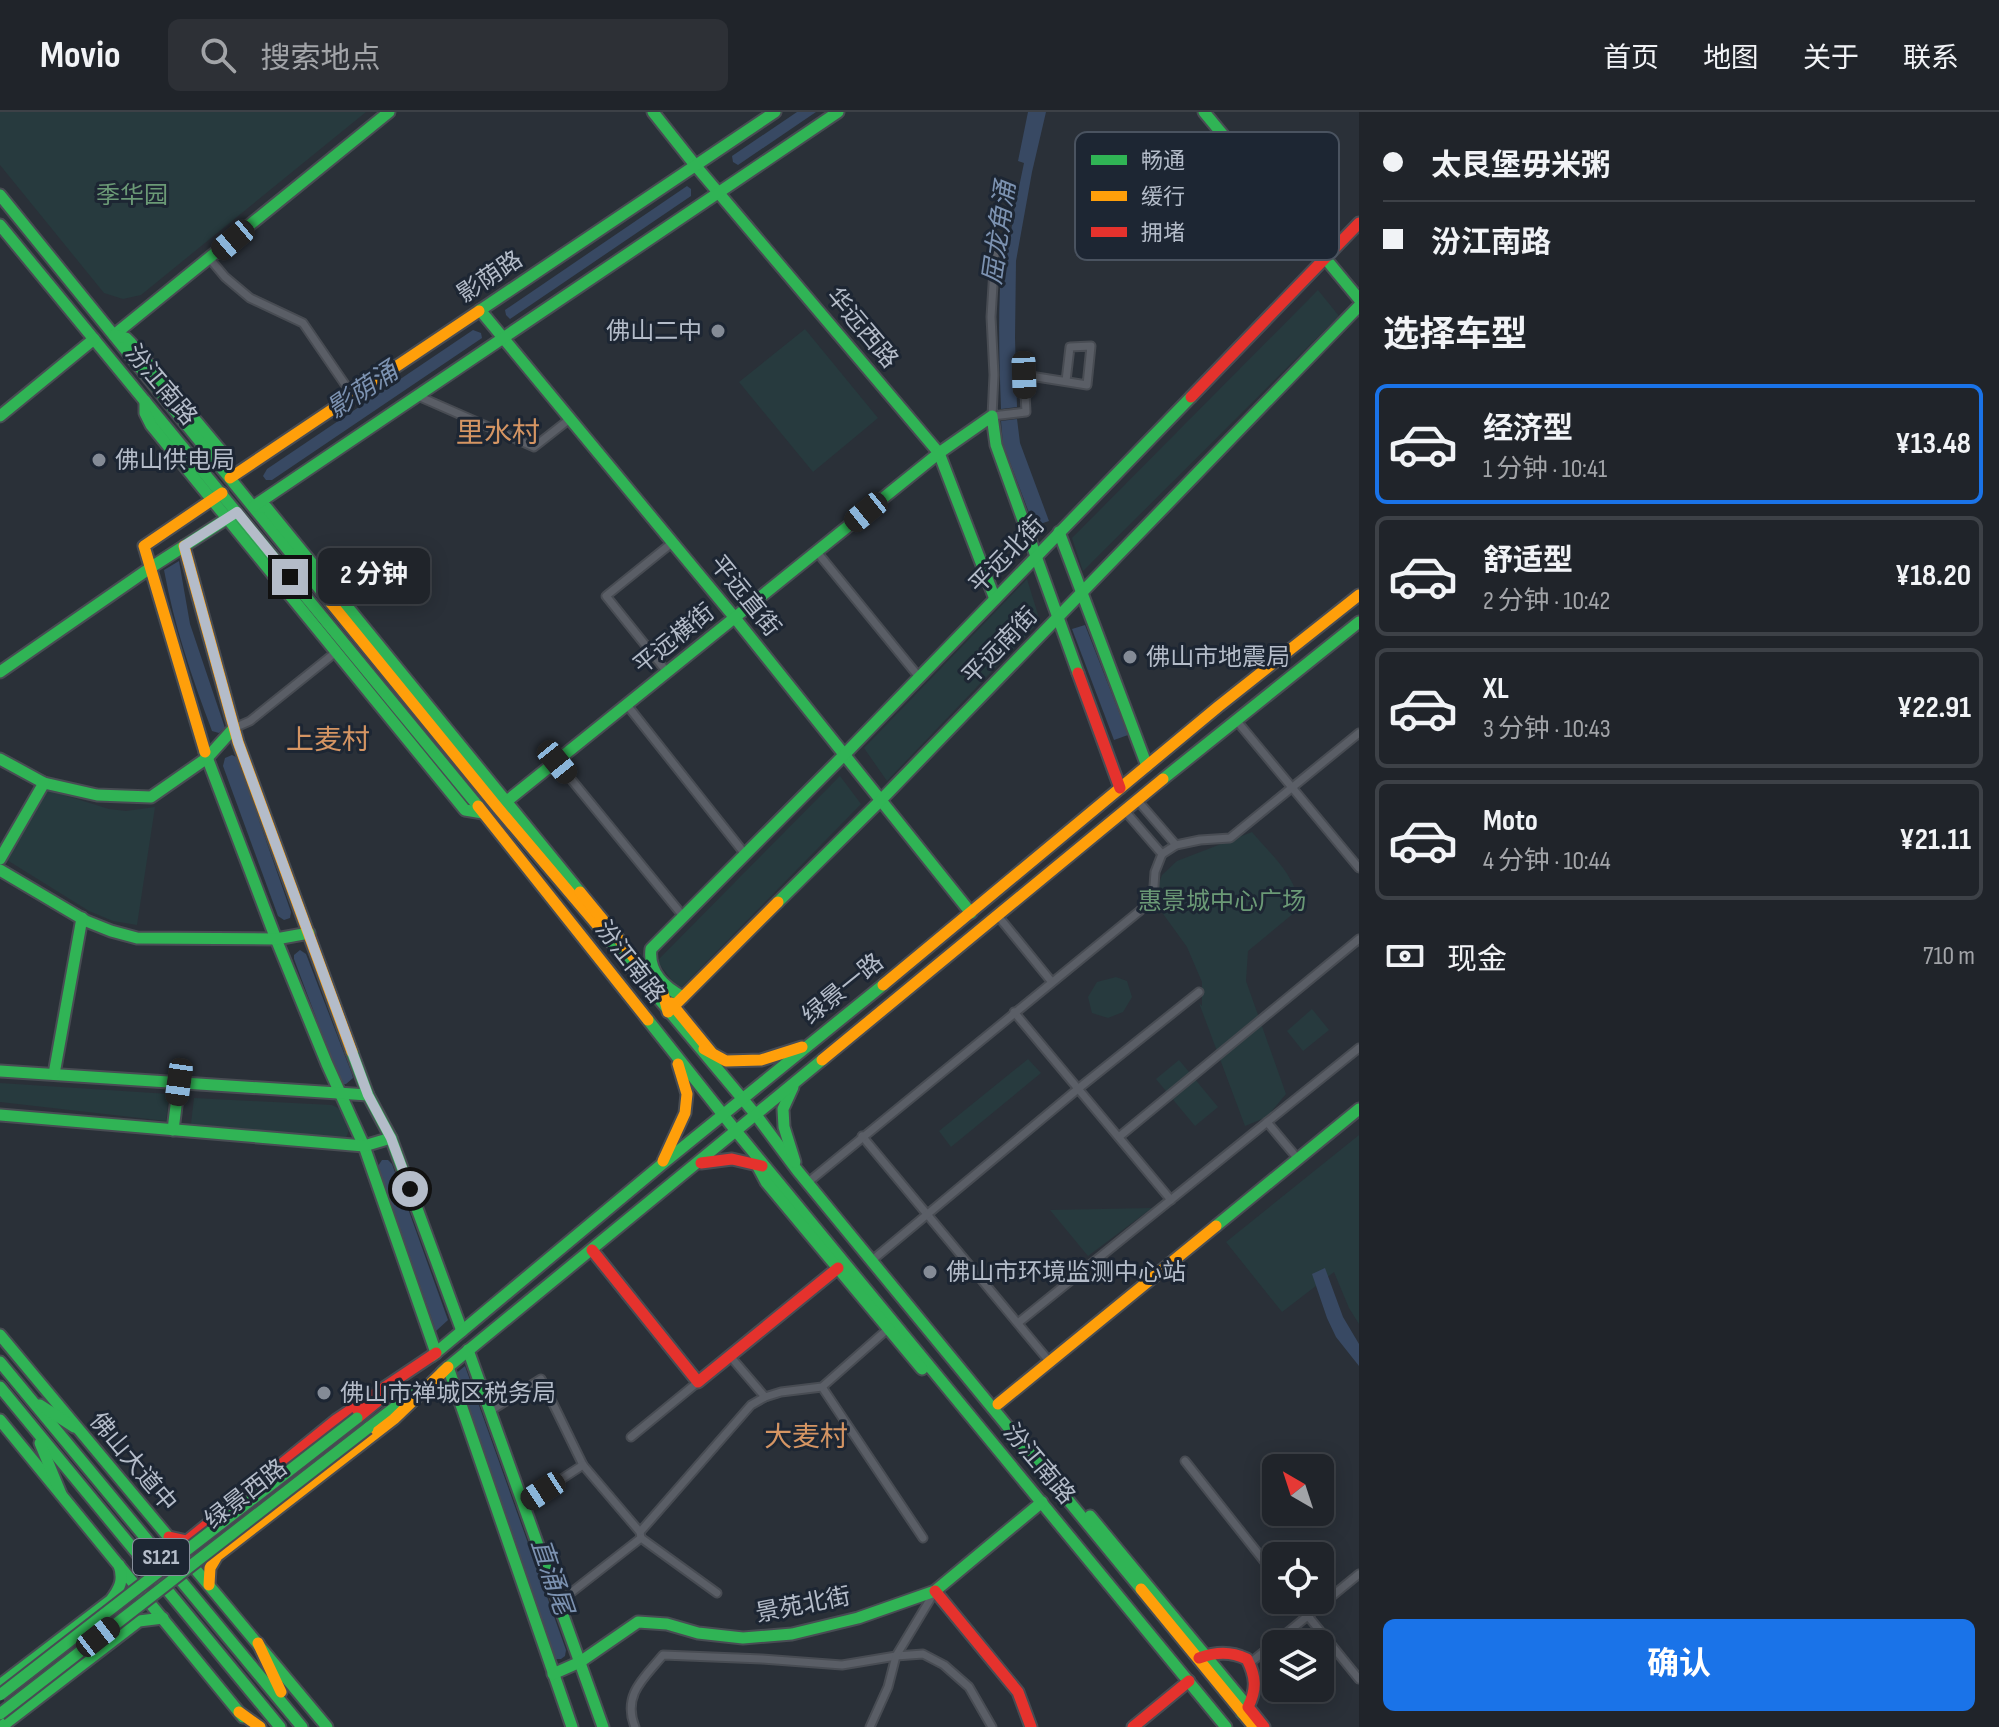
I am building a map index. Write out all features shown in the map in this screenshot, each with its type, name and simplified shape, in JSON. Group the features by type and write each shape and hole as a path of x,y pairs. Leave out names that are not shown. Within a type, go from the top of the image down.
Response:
{"main road":[{"path":"114,335 389,112"},
{"name":"华远西路","path":"653,112 939,453 995,599"},
{"name":"影荫路","path":"229,477 482,313 775,112"},
{"path":"252,504 418,396 501,334 838,112"},
{"path":"1204,112 1221,132"},
{"name":"汾江南路","path":"0,195 229,477 361,632 671,1009 693,1043 756,1115 797,1170 907,1298 1245,1710 1254,1727"},
{"name":"平远北街","path":"1339,244 1359,223"},
{"name":"汾江南路","path":"0,225 453,786 483,813 891,1326 1226,1727"},
{"name":"平远北街","path":"637,962 844,755 1323,260"},
{"path":"1327,260 1359,299"},
{"name":"平远南街","path":"671,1009 881,800 1359,306"},
{"name":"平远直街","path":"482,313 735,618 971,913"},
{"path":"0,416 94,339"},
{"path":"992,416 996,445 1120,788"},
{"name":"平远横街","path":"503,805 939,453 992,416"},
{"path":"169,1537 187,1541 336,1420 436,1353 364,1146 276,939 207,758 144,546 219,496"},
{"path":"0,672 233,513"},
{"path":"1059,532 1147,766"},
{"path":"184,546 234,728 368,1095 391,1138 462,1331"},
{"name":"绿景一路","path":"357,1418 661,1165 1359,595"},
{"name":"绿景一路","path":"368,1428 592,1250 1359,622"},
{"path":"0,759 44,783 97,795 151,797 207,758 234,728"},
{"path":"0,859 44,783"},
{"path":"503,805 663,993 671,1009 714,1055"},
{"path":"0,870 82,918 137,938 276,939 309,933"},
{"path":"54,1074 82,918"},
{"path":"651,949 649,956 653,971 668,989 683,997"},
{"path":"693,1043 726,1061 761,1060 810,1045"},
{"path":"661,1165 685,1113 687,1094 676,1056"},
{"path":"0,1071 368,1095"},
{"path":"173,1130 179,1082"},
{"path":"794,1084 783,1109 784,1127 797,1170"},
{"path":"998,1404 1359,1109"},
{"path":"0,1115 364,1146 391,1138"},
{"path":"793,1155 1201,1657 1228,1652 1240,1655 1250,1663 1256,1691 1245,1710 1264,1727"},
{"path":"697,1164 723,1158 745,1159 761,1166 766,1182 891,1326"},
{"path":"592,1250 698,1382 838,1268"},
{"name":"佛山大道中","path":"0,1335 327,1727"},
{"path":"468,1350 603,1727"},
{"name":"佛山大道中","path":"0,1362 302,1727"},
{"path":"209,1585 210,1568 217,1556 394,1419 448,1367 572,1727"},
{"name":"S121","path":"0,1387 280,1727"},
{"path":"30,1399 74,1427"},
{"name":"绿景西路","path":"0,1695 357,1418"},
{"path":"0,1420 251,1727"},
{"path":"34,1428 61,1494"},
{"name":"绿景西路","path":"0,1714 368,1428"},
{"name":"景苑北街","path":"553,1674 580,1662 638,1622 743,1638 792,1634 858,1618 935,1591 1039,1504"},
{"path":"0,1685 111,1600 120,1589 123,1577 119,1565"},
{"path":"935,1591 1018,1692 1031,1727"},
{"path":"1,1727 139,1621 163,1618"},
{"path":"258,1643 292,1714"},
{"path":"1133,1727 1189,1681"},
{"path":"239,1712 260,1727"}],"street":[{"path":"995,253 991,317 994,375 992,416 1026,412 1024,375 1087,385 1091,346 1070,347 1066,381"},
{"path":"210,259 225,277 250,298 303,323 353,396"},
{"path":"418,396 534,447 571,418"},
{"path":"667,672 606,596 673,542"},
{"path":"817,552 919,677"},
{"path":"234,728 250,721 341,648"},
{"path":"627,705 745,854"},
{"path":"1236,720 1359,868"},
{"path":"812,1179 1153,900 1155,872 1162,854 1176,845 1230,838 1359,733"},
{"path":"557,762 683,916"},
{"path":"1138,801 1176,845"},
{"path":"1125,811 1162,854"},
{"path":"998,916 1051,981"},
{"path":"1120,1136 1359,939"},
{"path":"876,1257 1199,992"},
{"path":"1014,1012 1171,1200"},
{"path":"1018,1323 1359,1048"},
{"path":"1267,1122 1298,1159"},
{"path":"862,1136 1049,1361"},
{"path":"559,1602 640,1535 751,1405 781,1392 822,1387 891,1326"},
{"path":"730,1356 765,1397"},
{"path":"490,1411 541,1379 583,1465 640,1535 717,1593"},
{"path":"631,1437 698,1382"},
{"path":"822,1387 923,1538"},
{"path":"1185,1461 1262,1558"},
{"path":"523,1504 583,1465"},
{"path":"1250,1663 1359,1574"},
{"path":"870,1727 888,1687 896,1656 935,1591"},
{"path":"1307,1616 1359,1679"},
{"path":"635,1727 629,1704 640,1682 663,1655 842,1665 923,1654 944,1665 969,1687 992,1727"}],"green space":[{"name":"季华园","path":"0,112 366,112 141,295 123,299 104,293 0,165"},
{"path":"1318,290 1339,316 1083,571 1072,538"},
{"path":"805,329 878,418 813,472 739,382"},
{"path":"1027,579 1040,621 887,781 864,748"},
{"path":"840,776 861,804 679,990 657,961"},
{"path":"48,790 109,809 126,811 155,807 137,925 113,921 89,911 7,860"},
{"name":"惠景城中心广场","path":"1252,832 1288,876 1300,908 1248,951 1246,981 1286,1094 1267,1117 1245,1126 1199,1003 1202,1006 1202,982 1187,947 1153,900 1162,875 1177,861"},
{"path":"1116,977 1127,981 1132,997 1123,1012 1108,1018 1092,1013 1088,997 1097,982"},
{"path":"1312,1009 1329,1030 1303,1051 1287,1031"},
{"path":"1028,1059 1041,1073 951,1147 939,1131"},
{"path":"1179,1060 1218,1107 1195,1126 1156,1079"},
{"path":"0,1083 169,1094 166,1121 0,1102"},
{"path":"194,1098 332,1105 340,1109 349,1130 346,1138 191,1124"},
{"path":"1359,1135 1359,1324 1334,1272 1282,1312 1226,1242"},
{"path":"1152,1208 1088,1256 1050,1210"}],"water":[{"path":"797,112 816,112 738,165 733,162 732,156"},
{"path":"1028,112 1046,112 1016,261 1017,407 1001,409 999,325 1002,262 1004,241 1010,239 1024,163 1018,161"},
{"path":"687,186 691,189 691,196 510,319 506,315 505,310"},
{"path":"473,330 481,333 482,338 272,480 266,480 263,476 267,469"},
{"path":"1017,419 1020,443 1049,521 1034,526 1003,444 1001,421"},
{"path":"179,561 190,624 225,728 219,733 212,731 197,691 168,591 164,570"},
{"path":"1085,625 1128,735 1114,740 1072,629"},
{"path":"232,755 238,760 291,912 290,918 284,920 278,916 223,766 225,758"},
{"path":"300,950 306,954 352,1074 353,1078 346,1084 341,1084 294,959"},
{"path":"382,1160 392,1164 448,1320 436,1331 378,1166"},
{"path":"1325,1268 1343,1317 1359,1344 1359,1366 1336,1337 1327,1318 1312,1274"},
{"path":"465,1366 566,1650 561,1659 553,1656 454,1375"}],"traffic: fast":[{"path":"114,335 389,112"},
{"path":"653,112 939,453 995,599"},
{"path":"479,311 775,112"},
{"path":"254,506 838,112"},
{"path":"1204,112 1221,132"},
{"path":"0,195 331,603"},
{"path":"0,225 478,806"},
{"path":"1327,260 1359,299"},
{"path":"778,902 881,800 1359,306"},
{"path":"480,310 735,618 971,913"},
{"path":"115,335 131,343 227,458 223,470"},
{"path":"0,416 94,339"},
{"path":"683,997 659,978 652,965 651,949 1191,397"},
{"path":"145,401 145,413 151,425 465,810 483,813"},
{"path":"502,805 939,453 992,416 996,445 1078,673"},
{"path":"254,506 266,507 580,892"},
{"path":"0,672 231,516"},
{"path":"1059,532 1147,766"},
{"path":"1163,779 1359,622"},
{"path":"0,759 44,783 97,795 151,797 207,758 234,728"},
{"path":"205,752 276,939 364,1146 436,1353"},
{"path":"0,859 44,783"},
{"path":"0,870 86,921 137,938 276,939 309,933"},
{"path":"54,1074 82,918"},
{"path":"598,926 756,1115 797,1170 1141,1589"},
{"path":"432,1356 883,985"},
{"path":"648,1020 1226,1727"},
{"path":"352,1052 368,1095 391,1138 462,1331"},
{"path":"442,1372 822,1060"},
{"path":"0,1071 368,1095"},
{"path":"173,1130 179,1082"},
{"path":"793,1087 783,1109 784,1127 795,1162"},
{"path":"1216,1226 1359,1109"},
{"path":"0,1115 364,1146 391,1138"},
{"path":"757,1165 766,1182 922,1369"},
{"path":"0,1335 327,1727"},
{"path":"468,1350 603,1727"},
{"path":"0,1362 302,1727"},
{"path":"448,1367 572,1727"},
{"path":"0,1387 280,1727"},
{"path":"368,1428 412,1394"},
{"path":"40,1405 74,1427"},
{"path":"0,1695 357,1418"},
{"path":"0,1420 243,1717"},
{"path":"0,1714 368,1428"},
{"path":"40,1443 61,1494"},
{"path":"553,1674 580,1662 638,1622 743,1638 792,1634 858,1618 935,1591 1042,1502"},
{"path":"1090,1516 1248,1707 1242,1713"},
{"path":"0,1685 111,1600 120,1584 119,1565"},
{"path":"1,1727 139,1621 163,1618"}],"traffic: slow":[{"path":"230,478 479,311"},
{"path":"205,752 144,546 222,493"},
{"path":"184,546 238,742 352,1052"},
{"path":"883,985 1219,706 1359,595"},
{"path":"331,603 598,926"},
{"path":"822,1060 1163,779"},
{"path":"478,806 648,1020"},
{"path":"580,892 663,993 668,1012 778,902"},
{"path":"671,1003 711,1052"},
{"path":"704,1049 726,1061 761,1060 802,1047"},
{"path":"663,1161 685,1113 687,1094 678,1064"},
{"path":"998,1404 1216,1226"},
{"path":"209,1585 210,1568 217,1556 394,1419 448,1367"},
{"path":"1141,1589 1254,1727"},
{"path":"258,1643 281,1692"},
{"path":"239,1712 260,1727"}],"traffic: jam":[{"path":"1339,244 1359,223"},
{"path":"1191,397 1323,260"},
{"path":"1078,673 1120,788"},
{"path":"701,1163 732,1159 762,1166"},
{"path":"592,1250 698,1382 838,1268"},
{"path":"169,1537 187,1541 336,1420 436,1353"},
{"path":"357,1418 391,1390"},
{"path":"935,1591 1018,1692 1031,1727"},
{"path":"1199,1658 1223,1653 1247,1659 1254,1683 1248,1707 1264,1727"},
{"path":"1133,1727 1189,1681"}],"place":[{"name":"佛山二中","path":"718,331"},
{"name":"佛山供电局","path":"99,460"},
{"name":"佛山市地震局","path":"1130,657"},
{"name":"佛山市环境监测中心站","path":"930,1272"},
{"name":"佛山市禅城区税务局","path":"324,1393"}],"district":[{"name":"里水村","path":"498,433"},
{"name":"上麦村","path":"328,740"},
{"name":"大麦村","path":"806,1437"}],"route":[{"path":"290,577 237,512 184,546 238,742 368,1095 391,1138 410,1189"}],"water label":[{"name":"屈龙角涌","path":"1000,233"},
{"name":"影荫涌","path":"363,391"},
{"name":"直涌尾","path":"551,1577"}]}
